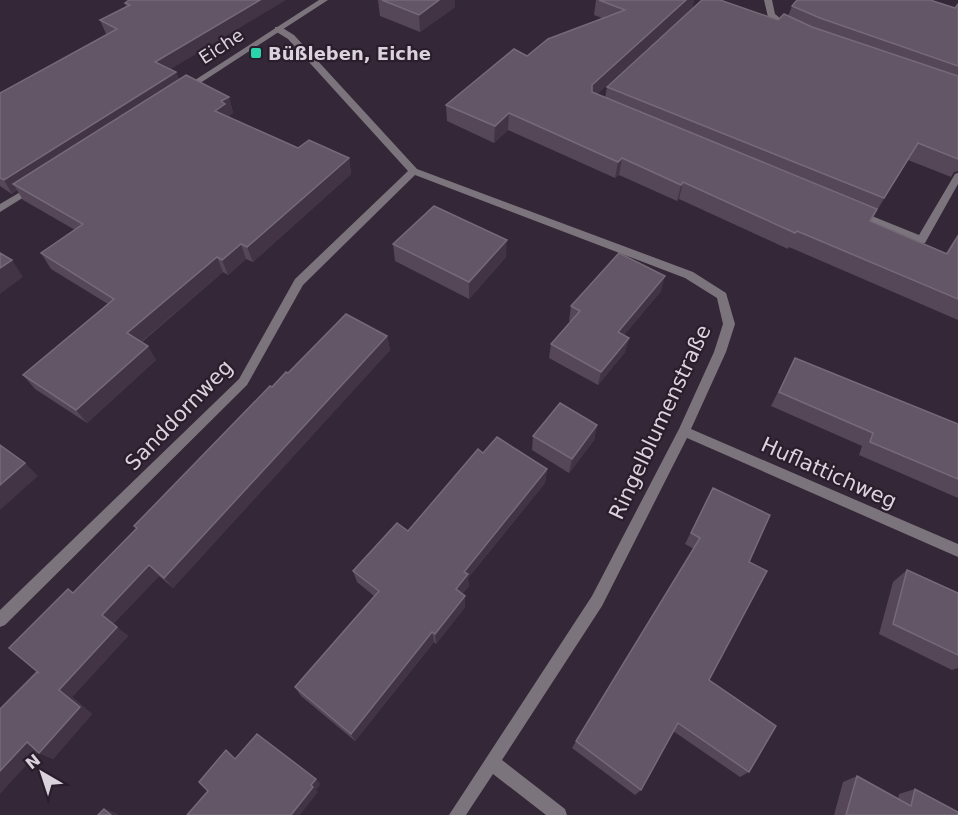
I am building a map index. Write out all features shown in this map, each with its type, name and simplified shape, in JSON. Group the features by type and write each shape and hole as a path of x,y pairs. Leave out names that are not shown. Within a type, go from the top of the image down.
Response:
{"street":[{"name":"Eiche","path":"177,95 324,0"},
{"path":"768,0 771,15 783,27 801,34"},
{"path":"278,29 291,37 414,171"},
{"name":"Ringelblumenstraße","path":"414,171 689,274 722,296 729,324 720,352 684,431 597,601 457,815"},
{"name":"Sanddornweg","path":"0,620 243,382 299,282 414,171"},
{"path":"844,209 921,240 958,176"},
{"path":"0,209 39,184"},
{"name":"Huflattichweg","path":"684,431 958,551"},
{"path":"491,762 559,815"}],"building":[{"path":"129,0 260,0 155,62 176,72 4,180 0,178 0,93 117,29 100,20 130,5 125,3"},
{"path":"382,0 439,0 419,15"},
{"path":"599,0 686,0 592,85 592,92 877,209 870,221 947,254 958,236 958,299 797,231 795,233 683,182 681,185 622,158 618,162 509,113 495,126 446,105 514,49 527,56 548,39 625,10"},
{"path":"702,0 720,0 778,20 784,14 812,27 958,76 958,159 918,143 884,198 607,87"},
{"path":"797,0 930,0 955,8 958,4 958,66 820,18 792,6"},
{"path":"186,75 229,97 221,101 225,104 215,111 298,148 309,140 349,158 247,247 241,244 222,260 217,257 127,333 148,346 76,410 23,375 114,299 41,253 83,224 13,184"},
{"path":"434,206 507,240 469,282 393,244"},
{"path":"0,253 12,260 0,268"},
{"path":"619,253 665,276 618,332 629,338 601,372 551,344 580,311 571,306"},
{"path":"346,314 387,336 164,578 149,565 102,615 117,627 59,690 80,707 39,753 27,742 0,771 0,709 37,672 39,673 9,648 68,589 73,593 137,528 134,526 270,386 272,387 286,372 288,373"},
{"path":"795,358 958,424 958,479 870,442 873,433 779,392"},
{"path":"560,403 597,425 572,459 533,436"},
{"path":"497,437 547,469 464,572 468,574 456,589 465,596 435,634 432,632 351,734 295,687 379,591 353,571 397,523 408,531 478,449 483,453"},
{"path":"0,445 25,463 0,485"},
{"path":"713,488 770,515 749,562 767,571 709,680 776,726 749,772 678,723 641,790 576,741 700,538 691,533"},
{"path":"907,570 958,593 958,655 893,624"},
{"path":"257,734 316,779 311,785 313,787 291,815 187,815 208,791 199,782 226,750 235,759"},
{"path":"857,776 911,806 915,789 958,812 958,815 846,815"},
{"path":"104,809 111,815 98,815"}],"place":[{"name":"Büßleben, Eiche","path":"256,53"}]}
